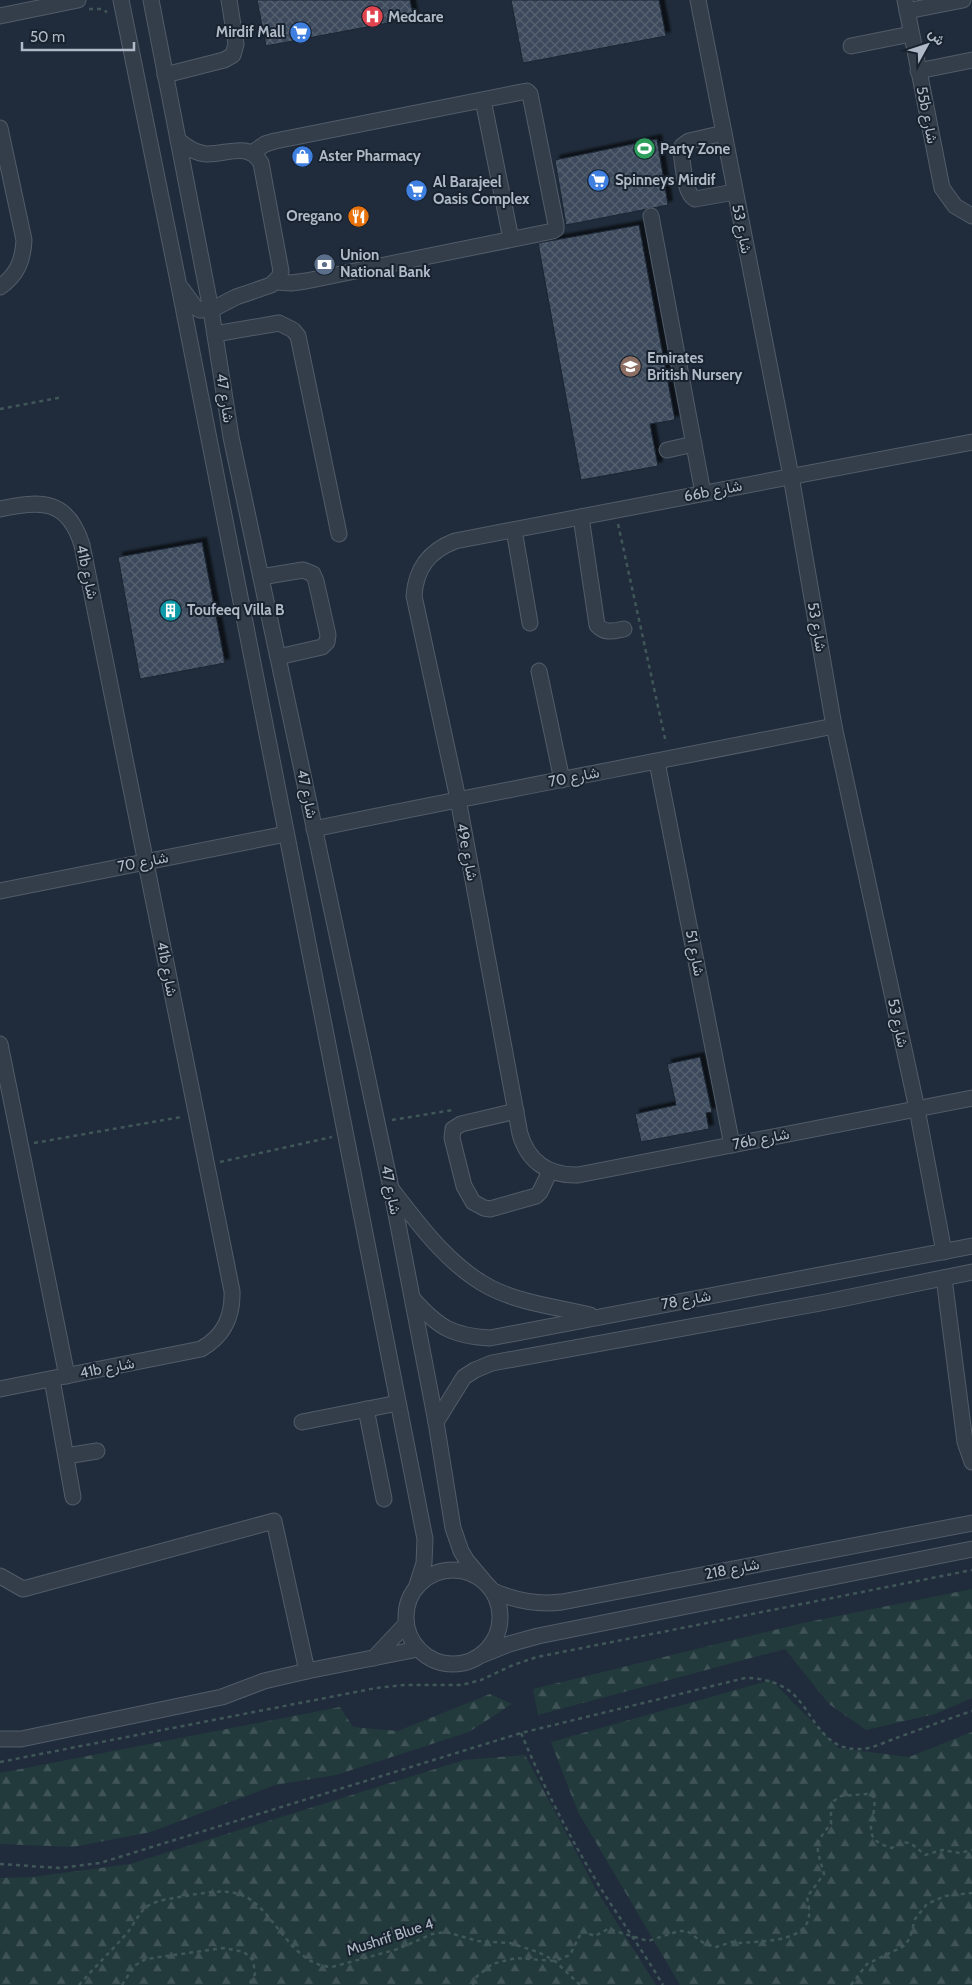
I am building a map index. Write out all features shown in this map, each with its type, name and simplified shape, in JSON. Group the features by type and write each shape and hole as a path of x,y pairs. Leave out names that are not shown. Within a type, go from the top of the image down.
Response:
{"street":[{"path":"0,16 78,0"},
{"name":"شارع 47","path":"121,0 202,399 425,1539 424,1563 417,1585"},
{"name":"شارع 47","path":"151,0 211,310 231,437 391,1188 436,1422 455,1534 464,1556 488,1585"},
{"path":"165,74 224,60 233,54 236,44 229,0"},
{"name":"شارع 53","path":"698,0 792,476 834,726 916,1109 944,1252"},
{"path":"906,6 964,0"},
{"name":"55b شارع","path":"906,6 942,188 947,198 955,206 972,216"},
{"path":"852,46 911,34"},
{"path":"918,71 972,60"},
{"path":"179,286 195,307 200,310 211,310 236,297 276,282 306,281 553,231 556,228 530,94 524,91 265,144 252,153"},
{"path":"483,100 511,239"},
{"path":"0,128 24,240 23,254 19,267 11,278 0,287"},
{"path":"724,133 689,141 682,146 681,151 687,189 695,199 735,192"},
{"path":"178,140 184,146 199,153 208,154 239,150 252,153 261,163 281,265 280,277 276,282"},
{"path":"651,216 703,494"},
{"path":"215,334 279,323 293,330 298,336 339,534"},
{"path":"202,399 210,397 217,400 231,437"},
{"name":"66b شارع","path":"455,541 972,442"},
{"path":"667,450 694,444"},
{"name":"41b شارع","path":"0,509 28,503 49,505 67,517 79,535 232,1291 231,1314 226,1325 220,1335 200,1349 0,1389"},
{"path":"581,517 597,625 604,631 609,632 624,629"},
{"path":"514,530 530,623"},
{"name":"49e شارع","path":"455,541 443,545 424,561 416,578 414,596 458,799 520,1134 527,1152 541,1166 550,1171"},
{"path":"261,576 303,570 310,572 315,577 326,626 328,639 322,647 278,657"},
{"path":"539,671 562,780"},
{"name":"شارع 70","path":"314,829 834,726"},
{"name":"شارع 51","path":"663,761 732,1145"},
{"name":"شارع 70","path":"0,891 286,834"},
{"path":"0,1044 20,1145 59,1377 66,1456 73,1497"},
{"name":"76b شارع","path":"550,1171 559,1174 578,1175 972,1098"},
{"path":"516,1111 461,1124 453,1129 452,1138 466,1192 478,1206 490,1209 536,1196 540,1192 550,1171"},
{"path":"391,1188 437,1245 454,1262 490,1287 514,1297 597,1316"},
{"name":"شارع 78","path":"412,1297 426,1313 448,1330 468,1337 490,1338 597,1316 820,1276 972,1246"},
{"name":"شارع 78","path":"436,1422 464,1378 475,1370 492,1363 826,1302 972,1272"},
{"path":"944,1278 965,1442 972,1462"},
{"path":"302,1422 398,1403"},
{"path":"366,1409 384,1499"},
{"path":"66,1456 97,1451"},
{"path":"0,1576 23,1589 274,1521 307,1670"},
{"name":"شارع 218","path":"488,1585 506,1597 548,1604 972,1523"},
{"path":"482,1655 492,1645 499,1625 499,1604 488,1585 465,1570 444,1570 424,1578 409,1597 405,1610 410,1638 418,1649 435,1660 456,1664 470,1661 509,1644 530,1638 972,1549"},
{"path":"374,1658 406,1624"},
{"path":"0,1739 20,1739 222,1696 264,1681 307,1670 418,1649"}],"path":[{"path":"0,409 63,397"},
{"path":"615,510 663,761"},
{"path":"377,1123 455,1110"},
{"path":"20,1145 197,1115"},
{"path":"207,1165 345,1134"},
{"path":"0,1864 60,1868 100,1863 521,1733 745,1678 764,1679 782,1686 797,1698 823,1735 831,1742 850,1749 870,1748 972,1710"},
{"path":"521,1733 552,1801 577,1846 603,1891 663,1985"},
{"path":"474,1985 475,1978 492,1964 516,1958 555,1961 570,1955 582,1931 595,1936 608,1929 648,1941 679,1931 687,1931 705,1944 716,1947 732,1942 738,1943 791,1937 805,1928 809,1916 807,1897 824,1874 818,1848 818,1839 831,1824 831,1803 841,1796 867,1794 874,1798 875,1804 870,1830 874,1838 883,1846 892,1848 900,1842 910,1843 925,1855 942,1850 960,1853 972,1850"},
{"name":"Mushrif Blue 4","path":"79,1985 148,1906 158,1902 216,1892 238,1893 251,1899 310,1961 324,1966 332,1967 398,1949 432,1934 446,1932 478,1941 499,1941 538,1952 555,1961 580,1985"},
{"path":"851,1985 867,1964 904,1946 910,1938 915,1919 920,1910 927,1904 945,1896 972,1893"},
{"path":"122,1985 134,1966 146,1959 223,1948 244,1952 253,1960 255,1974 249,1985"}],"green space":[{"path":"972,1589 972,1698 935,1714 866,1730 829,1704 785,1649 538,1715 533,1689 803,1623"},
{"path":"771,1680 838,1748 909,1757 972,1732 972,1985 680,1985 578,1812 551,1742"},
{"path":"490,1694 512,1704 469,1732 336,1775 275,1785 151,1832 73,1847 0,1844 0,1773 340,1707 353,1727 398,1731"},
{"path":"525,1755 595,1888 656,1985 0,1985 0,1878 32,1877 130,1864 464,1760"}],"building":[{"name":"Mirdif Mall","path":"257,0 410,0 414,18 266,46"},
{"path":"511,0 659,0 666,36 523,63"},
{"path":"657,139 668,205 566,225 555,160"},
{"path":"639,225 675,420 650,424 658,466 581,480 538,243"},
{"name":"Toufeeq Villa B","path":"202,542 225,663 140,679 118,557"},
{"path":"700,1057 712,1112 706,1113 709,1129 641,1142 635,1114 676,1105 667,1064"}],"place":[{"name":"Medcare","path":"372,17"},
{"name":"Mirdif Mall","path":"301,32"},
{"name":"Party Zone","path":"644,149"},
{"name":"Aster Pharmacy","path":"303,156"},
{"name":"Spinneys Mirdif","path":"599,180"},
{"name":"Al Barajeel Oasis Complex","path":"417,191"},
{"name":"Oregano","path":"358,216"},
{"name":"Union National Bank","path":"324,264"},
{"name":"Emirates British Nursery","path":"631,367"},
{"name":"Toufeeq Villa B","path":"171,610"}]}
